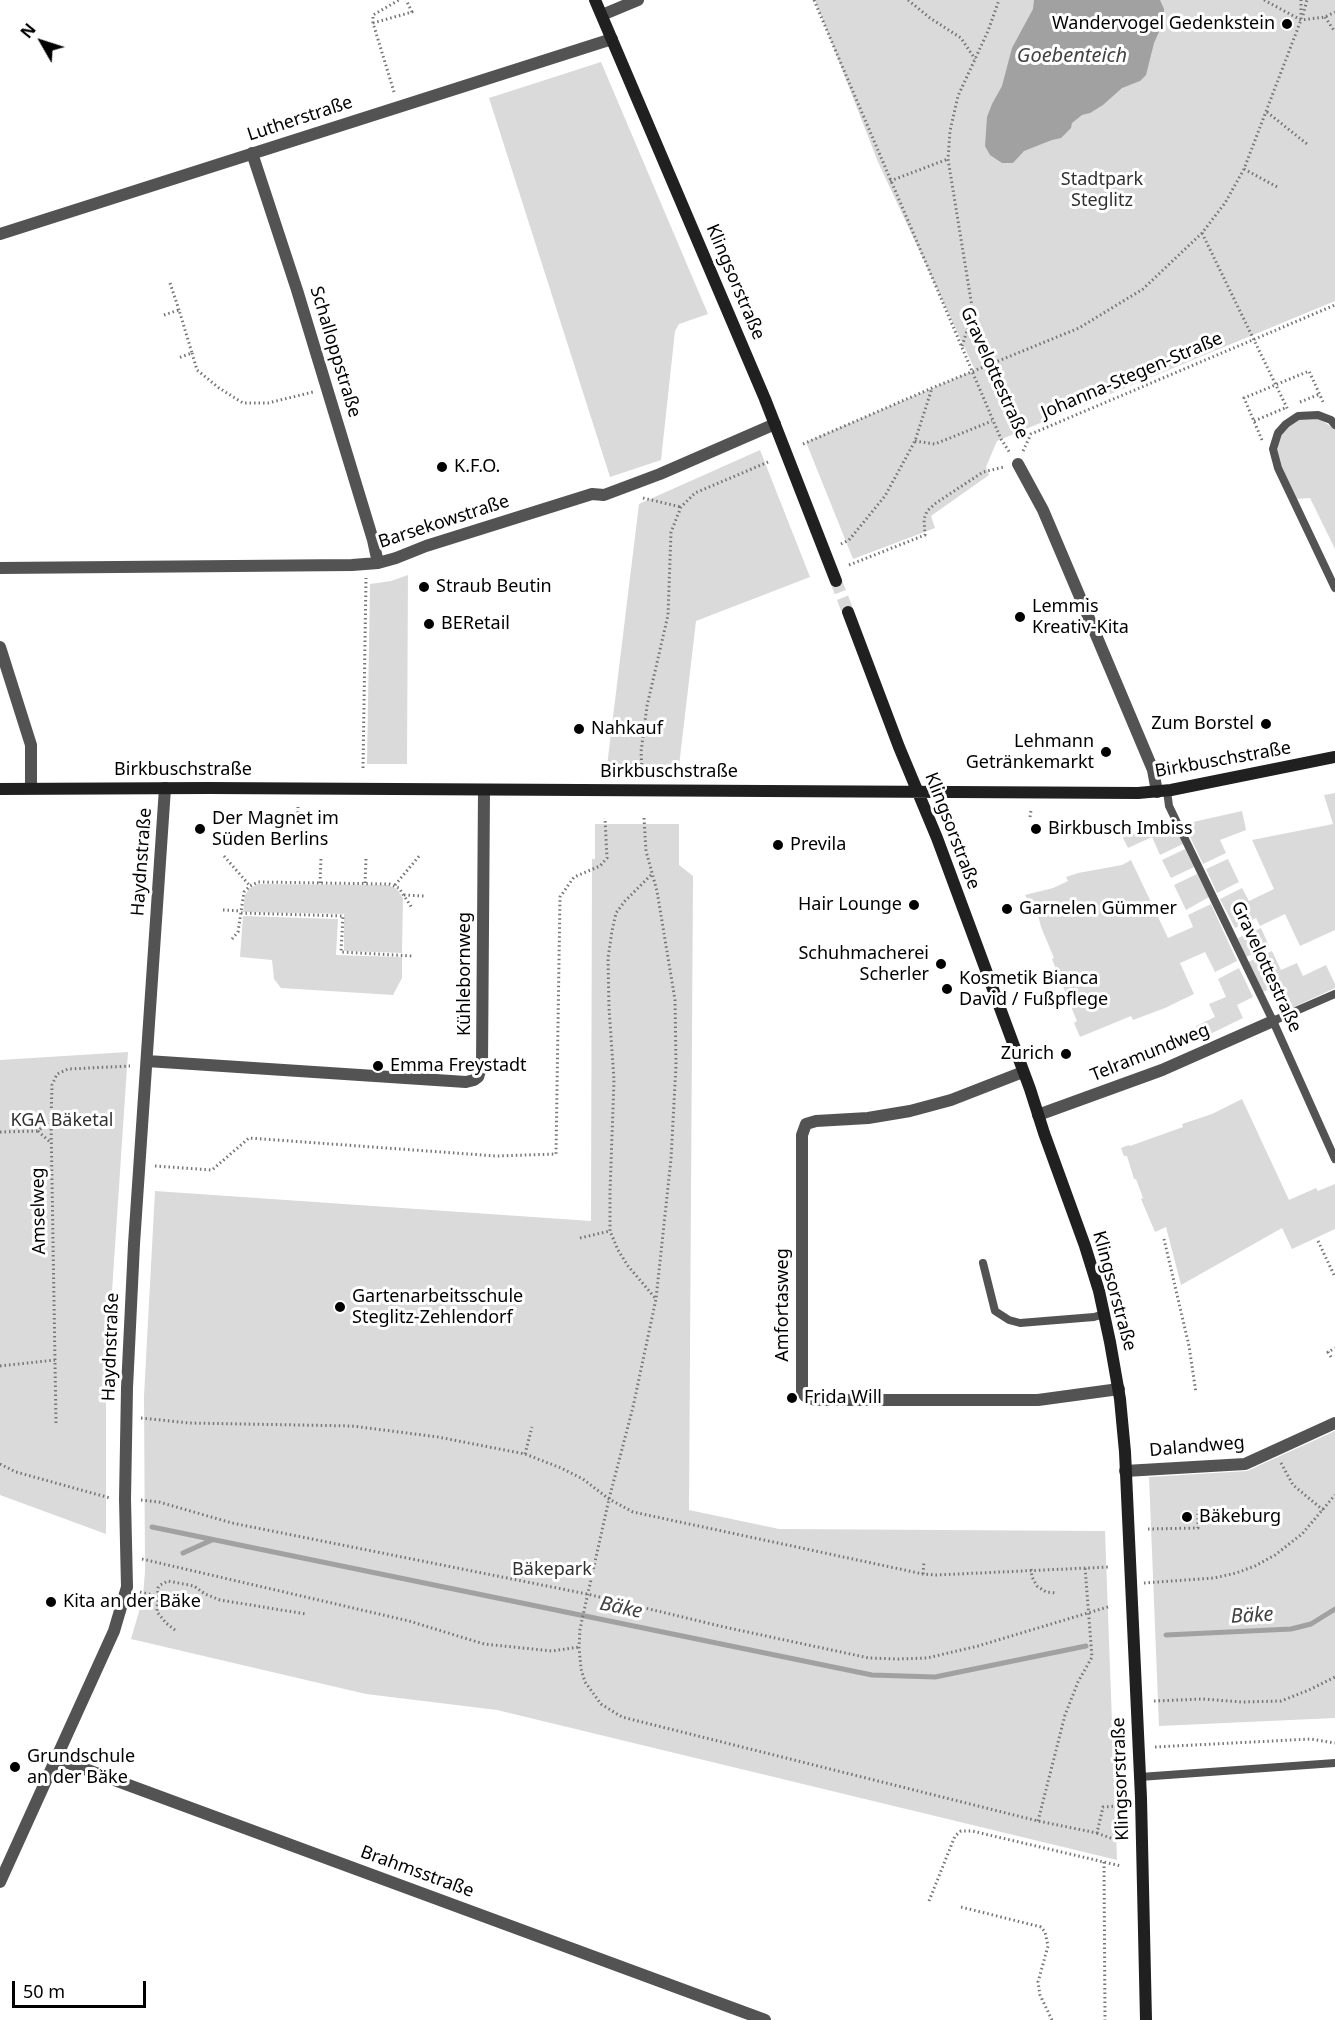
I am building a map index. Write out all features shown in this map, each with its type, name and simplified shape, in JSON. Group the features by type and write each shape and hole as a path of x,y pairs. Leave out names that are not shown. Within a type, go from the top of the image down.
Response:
{"street":[{"name":"Klingsorstraße","path":"595,0 775,424 836,581"},
{"path":"602,15 638,0"},
{"name":"Lutherstraße","path":"0,234 612,39"},
{"name":"Schalloppstraße","path":"252,153 374,540 378,563"},
{"name":"Barsekowstraße","path":"0,568 378,563 592,494 604,495 660,474 775,424"},
{"name":"Gravelottestraße","path":"1018,464 1043,510 1162,791"},
{"name":"Klingsorstraße","path":"848,612 937,838 1023,1072 1085,1246 1104,1314 1119,1389 1125,1471 1140,1777 1146,2020"},
{"path":"0,647 31,745 31,788"},
{"name":"Birkbuschstraße","path":"0,789 1162,791 1335,757"},
{"name":"Haydnstraße","path":"0,1882 114,1631 127,1587 125,1499 127,1388 134,1244 165,788"},
{"name":"Kühlebornweg","path":"147,1061 466,1082 478,1077 482,1065 484,790"},
{"name":"Telramundweg","path":"1038,1115 1162,1070 1273,1021"},
{"name":"Amfortasweg","path":"1023,1072 951,1100 910,1111 806,1124 802,1135 802,1392 805,1396 815,1400 1038,1400 1119,1389"},
{"name":"Dalandweg","path":"1125,1471 1237,1465 1252,1461 1335,1423"},
{"name":"Brahmsstraße","path":"56,1758 765,2020"}],"lane":[{"path":"1335,424 1318,415 1298,416 1278,433 1273,449 1278,468 1335,588"},
{"name":"Gravelottestraße","path":"1162,791 1273,1021 1335,1159"},
{"path":"1273,1021 1335,994"},
{"path":"983,1263 995,1311 1009,1320 1020,1323 1094,1317 1104,1314"},
{"path":"1140,1777 1335,1763"}],"path":[{"path":"394,92 373,23 373,15 399,0"},
{"path":"373,23 412,12 406,0"},
{"name":"Gravelottestraße","path":"814,0 993,421 1001,439 1018,464"},
{"path":"908,0 930,18 961,38 975,59"},
{"path":"962,347 973,313 948,159 950,131 958,96 988,31 999,0"},
{"path":"1264,0 1301,20 1326,17 1335,12"},
{"path":"1301,0 1301,20"},
{"path":"803,444 1079,328 1143,289 1202,233 1226,203 1244,169 1267,112 1307,0"},
{"path":"1326,17 1335,32"},
{"path":"1267,112 1307,144"},
{"path":"890,181 948,159"},
{"path":"1244,169 1279,188"},
{"path":"1202,233 1287,407"},
{"path":"170,283 197,370 219,388 243,403 268,403 313,392"},
{"name":"Johanna-Stegen-Straße","path":"1018,464 1031,434 1335,305"},
{"path":"164,315 178,310"},
{"path":"178,358 192,353"},
{"path":"1273,449 1262,440 1244,399 1309,371 1320,394"},
{"path":"841,544 849,540 885,496 915,441 932,388"},
{"path":"915,441 934,444 993,421"},
{"path":"642,769 641,752 647,706 668,615 671,532 681,507 695,493 768,462"},
{"path":"849,565 925,535 924,519 927,511 936,503 983,472 1018,464"},
{"path":"643,498 681,507"},
{"path":"363,768 366,578"},
{"path":"298,807 298,817"},
{"path":"1030,817 1031,810"},
{"path":"155,1166 212,1170 249,1138 496,1156 556,1154 560,897 574,877 600,866 607,858 605,818"},
{"path":"644,818 646,851 657,891 675,1000 676,1065 671,1159 656,1299 633,1407 609,1499 580,1629 581,1669 592,1694 601,1704 622,1717 1038,1821 1097,1833 1119,1841"},
{"path":"395,885 420,855"},
{"path":"224,856 250,886"},
{"path":"320,883 321,858"},
{"path":"366,859 366,883"},
{"path":"651,875 616,913 608,958 614,1080 610,1230 618,1251 656,1299"},
{"path":"232,939 238,932 243,895 250,886 258,882 395,885 412,908"},
{"path":"404,895 424,896"},
{"path":"223,910 343,916 341,952 412,956"},
{"name":"Amselweg","path":"56,1422 52,1085 57,1074 68,1069 130,1066"},
{"path":"0,1132 38,1131 51,1119"},
{"path":"38,1131 51,1143"},
{"path":"580,1238 610,1230"},
{"path":"1164,1239 1196,1393"},
{"path":"1318,1241 1335,1277"},
{"path":"1331,1357 1328,1352 1335,1348"},
{"path":"0,1366 55,1360"},
{"path":"141,1418 189,1424 352,1426 438,1437 525,1454 583,1479 609,1499 633,1512 923,1574 1109,1567"},
{"path":"525,1454 532,1427"},
{"path":"1275,1451 1293,1485 1323,1510"},
{"path":"0,1464 16,1472 110,1498"},
{"path":"1139,1583 1214,1578 1236,1573 1275,1555 1289,1545 1302,1534 1335,1495"},
{"path":"141,1500 159,1502 232,1523 587,1596 869,1658 927,1658 978,1646 1111,1606"},
{"path":"1148,1529 1198,1528 1198,1510"},
{"path":"141,1559 408,1621 484,1644 552,1651 579,1647"},
{"path":"923,1574 924,1561"},
{"path":"1038,1821 1065,1715 1078,1682 1092,1657 1085,1567"},
{"path":"1031,1569 1037,1586 1046,1592 1056,1593"},
{"path":"175,1630 157,1612 160,1585 168,1581 194,1586 205,1594 220,1600 306,1614"},
{"path":"140,1592 157,1596"},
{"path":"1154,1701 1203,1699 1242,1702 1281,1701 1335,1677"},
{"path":"1155,1747 1311,1739 1335,1743"},
{"path":"1097,1833 1103,1807 1118,1806"},
{"path":"929,1901 955,1836 961,1831 972,1831 1121,1866"},
{"path":"1104,1862 1105,2020"},
{"path":"961,1907 1041,1927 1045,1932 1048,1946 1038,1982 1040,1995 1052,2020"}],"green space":[{"name":"Stadtpark Steglitz","path":"815,0 1335,0 1335,301 997,441 986,467 989,475 931,516 935,528 853,559 806,442 975,370 878,162"},
{"path":"601,62 708,314 679,324 675,331 661,460 610,477 489,98"},
{"path":"1300,419 1319,419 1335,429 1335,549 1310,498 1296,499 1279,463 1277,450 1279,439 1285,429"},
{"path":"760,450 810,577 696,621 679,766 607,766 639,504"},
{"path":"408,575 407,764 367,764 370,584 391,581"},
{"path":"1335,793 1335,930 1300,946 1285,914 1260,926 1256,918 1235,928 1220,899 1242,888 1249,901 1274,889 1252,840 1333,824 1324,795"},
{"path":"1242,811 1246,830 1220,840 1226,853 1203,864 1184,824"},
{"name":"Bäkepark","path":"595,824 679,824 679,865 693,876 689,1510 779,1529 1105,1531 1117,1860 497,1710 366,1694 131,1639 143,1598 145,1571 144,1396 155,1191 591,1221 592,859 595,859"},
{"path":"1175,827 1183,844 1160,855 1152,837 1128,848 1122,836"},
{"path":"1185,849 1194,867 1171,878 1162,860"},
{"path":"1228,859 1239,882 1217,893 1206,869"},
{"path":"1131,860 1168,938 1193,927 1188,915 1211,904 1237,961 1215,972 1205,952 1180,963 1194,994 1165,1008 1133,1020 1131,1016 1080,1037 1074,1023 1077,1021 1052,959 1054,958 1041,927 1036,907 1032,908 1025,895 1053,888 1068,881 1066,877 1078,873 1122,865"},
{"path":"1197,874 1209,897 1186,910 1174,885"},
{"path":"258,884 388,885 397,889 403,898 402,953 344,951 344,914 243,912 245,895 250,888"},
{"path":"243,916 338,919 336,955 402,957 402,978 393,995 281,988 274,979 272,960 240,957"},
{"path":"1261,928 1269,946 1246,957 1238,938"},
{"path":"1272,951 1281,970 1297,963 1303,976 1326,965 1335,988 1292,1008 1281,984 1263,992 1248,962"},
{"path":"1239,968 1253,997 1237,1005 1243,1018 1202,1038 1196,1026 1215,1017 1209,1004 1226,997 1218,979"},
{"name":"KGA Bäketal","path":"128,1052 106,1381 106,1534 0,1495 0,1060"},
{"path":"1242,1099 1289,1200 1316,1188 1318,1191 1335,1184 1335,1229 1292,1249 1282,1228 1181,1285 1166,1227 1155,1232 1127,1156 1124,1156 1121,1148 1183,1127 1182,1124 1212,1114"},
{"path":"1335,1431 1335,1718 1159,1726 1149,1477 1247,1471"}],"water":[{"name":"Goebenteich","path":"1034,0 1160,0 1164,9 1164,21 1154,43 1146,75 1140,81 1122,88 1103,105 1082,115 1072,123 1071,128 1061,138 1024,151 1013,163 1002,163 990,155 985,146 987,117 1002,86 1012,48 1033,9"}],"waterway":[{"name":"Bäke","path":"152,1527 872,1675 935,1677 1086,1646"},
{"path":"183,1553 212,1540"},
{"name":"Bäke","path":"1166,1635 1291,1629 1311,1624 1335,1609"}],"tunnel":[{"path":"836,581 848,612"}],"place":[{"name":"Wandervogel Gedenkstein","path":"1287,24"},
{"name":"K.F.O.","path":"442,467"},
{"name":"Straub Beutin","path":"424,587"},
{"name":"Lemmis Kreativ-Kita","path":"1020,617"},
{"name":"BERetail","path":"429,624"},
{"name":"Zum Borstel","path":"1266,724"},
{"name":"Nahkauf","path":"579,729"},
{"name":"Lehmann Getränkemarkt","path":"1106,752"},
{"name":"Der Magnet im Süden Berlins","path":"200,829"},
{"name":"Birkbusch Imbiss","path":"1036,829"},
{"name":"Previla","path":"778,845"},
{"name":"Hair Lounge","path":"914,905"},
{"name":"Garnelen Gümmer","path":"1007,909"},
{"name":"Schuhmacherei Scherler","path":"941,964"},
{"name":"Kosmetik Bianca David / Fußpflege","path":"947,989"},
{"name":"Zurich","path":"1066,1054"},
{"name":"Emma Freystadt","path":"378,1066"},
{"name":"Gartenarbeitsschule Steglitz-Zehlendorf","path":"340,1307"},
{"name":"Frida Will","path":"792,1398"},
{"name":"Bäkeburg","path":"1187,1517"},
{"name":"Kita an der Bäke","path":"51,1602"},
{"name":"Grundschule an der Bäke","path":"15,1767"}]}
